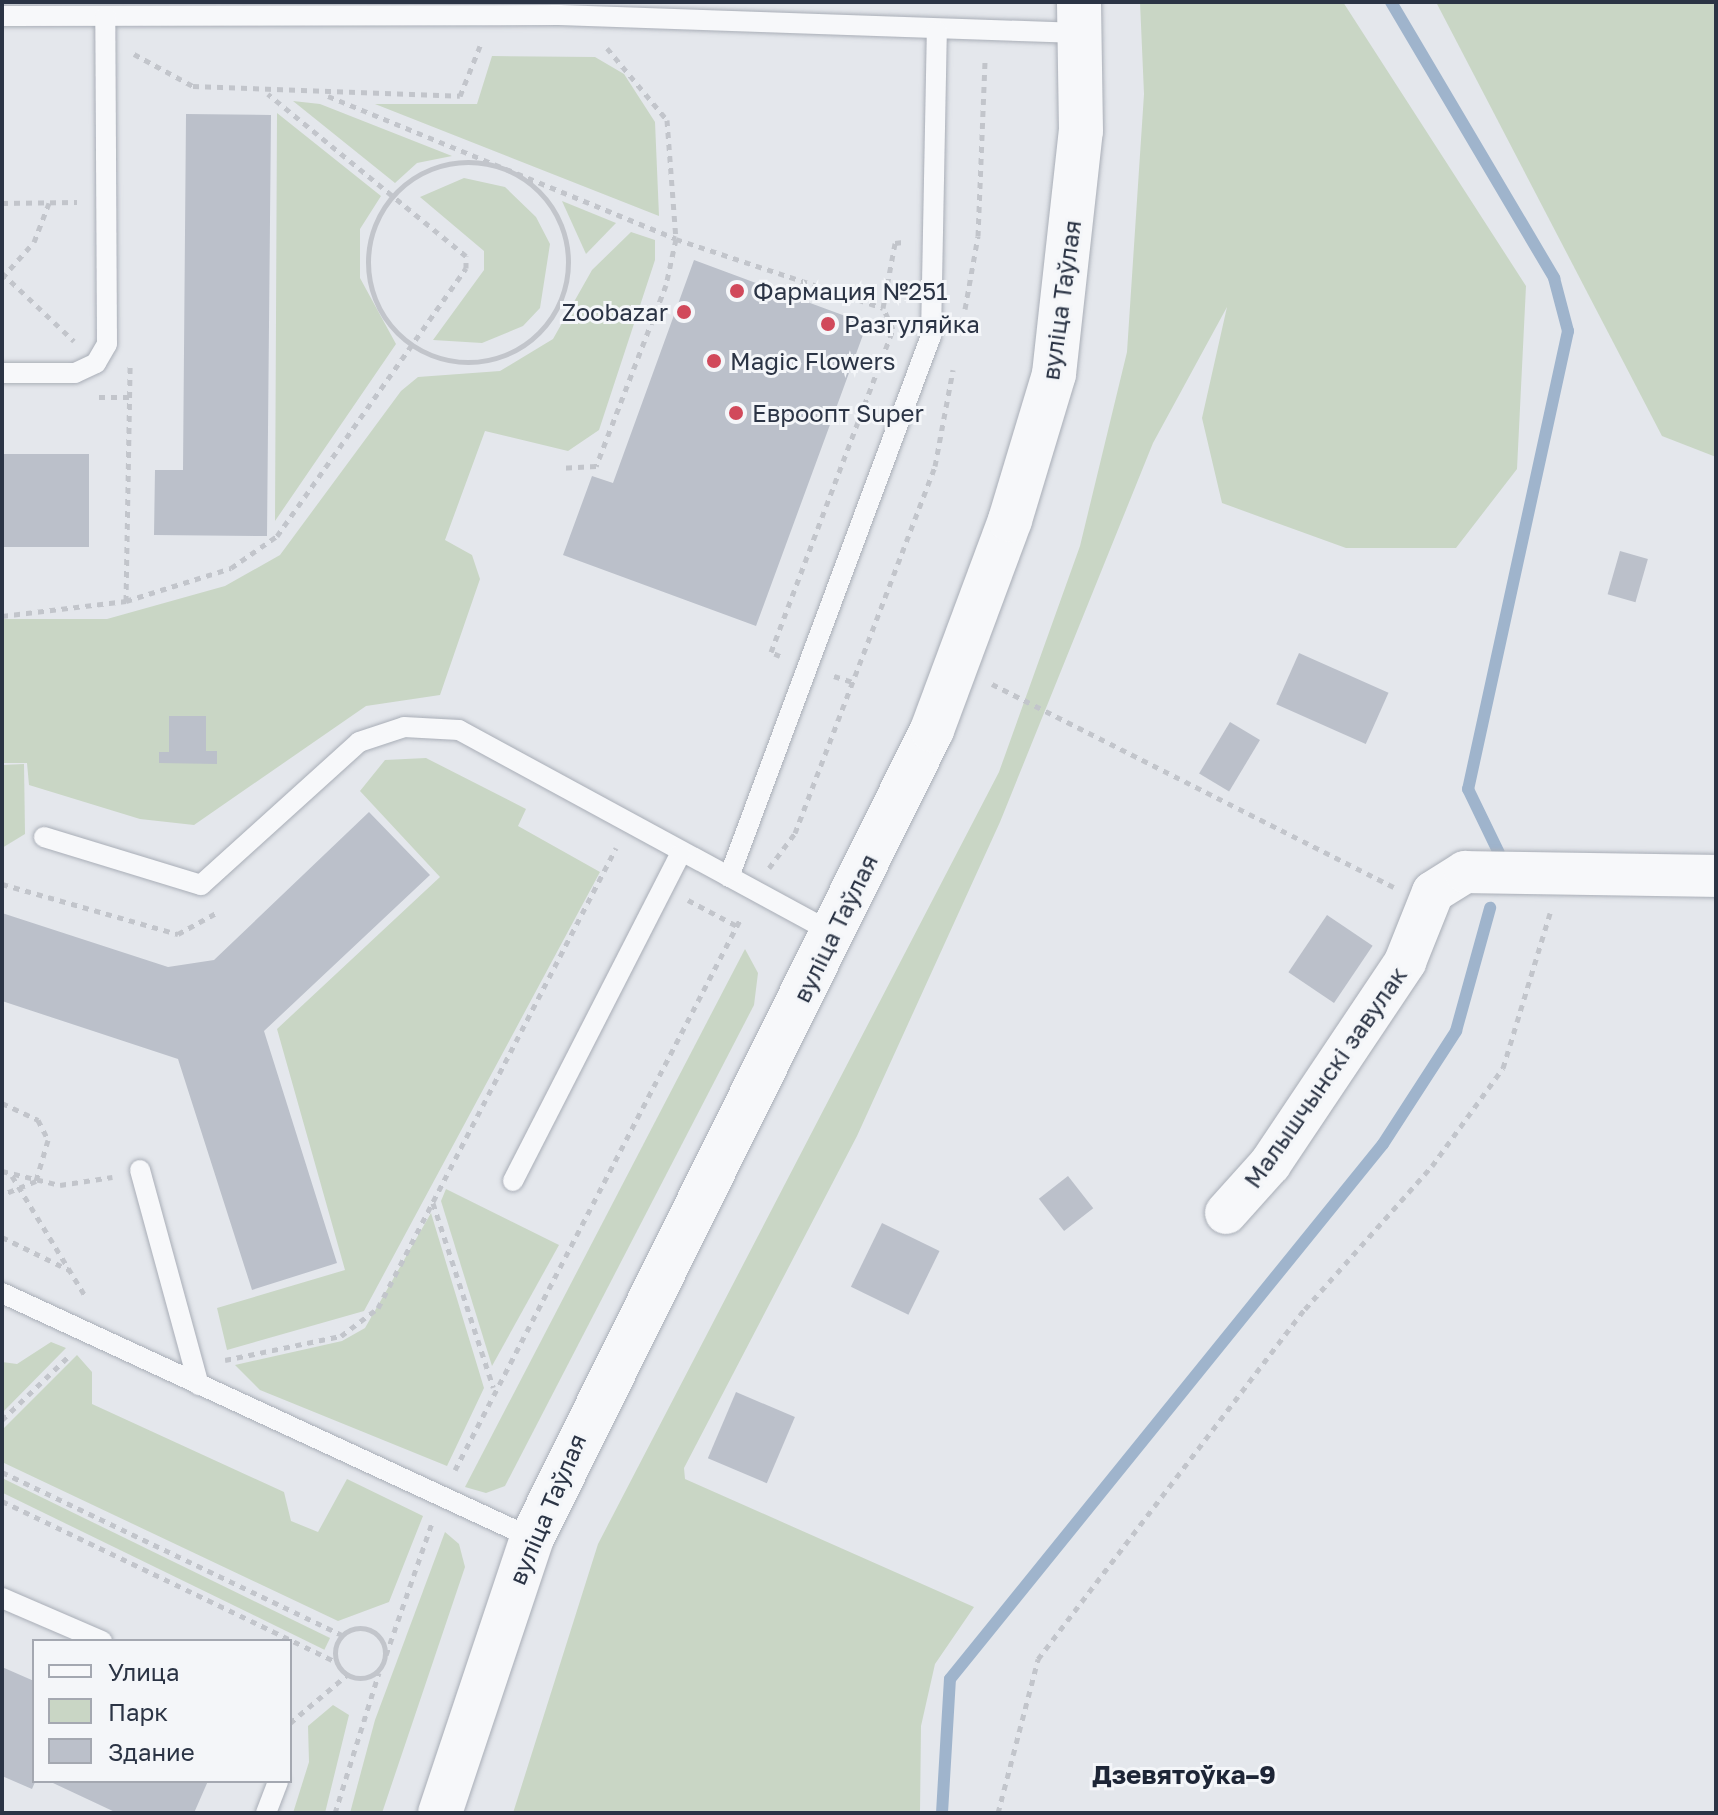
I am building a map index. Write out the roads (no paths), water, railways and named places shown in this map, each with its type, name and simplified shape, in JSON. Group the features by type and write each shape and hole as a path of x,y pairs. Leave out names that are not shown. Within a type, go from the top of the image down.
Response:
{"street":[{"name":"вуліца Таўлая","path":"440,1813 532,1538 932,730 1010,520 1054,374 1081,131 1080,18"},
{"name":"Малышчынскі завулак","path":"1226,1213 1270,1164 1405,962 1433,892 1465,872 1560,878 1716,876"}],"lane":[{"path":"2,16 554,9 937,31 1080,18"},
{"path":"2,373 75,373 96,363 107,344 105,16"},
{"path":"729,877 931,336 938,239 937,31"},
{"path":"44,837 201,885 359,742 404,727 459,730 628,826 833,933"},
{"path":"513,1181 680,854"},
{"path":"140,1170 197,1375"},
{"path":"2,1293 93,1335 197,1375 532,1538"},
{"path":"2,1598 97,1639"},
{"path":"266,1813 277,1783"}],"waterway":[{"path":"1391,2 1554,278 1568,331 1468,789 1499,853"},
{"path":"942,1813 950,1679 1383,1144 1456,1031 1490,908"}],"place":[{"name":"Фармация №251","path":"737,291"},
{"name":"Zoobazar","path":"684,312"},
{"name":"Разгуляйка","path":"828,324"},
{"name":"Magic Flowers","path":"714,361"},
{"name":"Евроопт Super","path":"736,413"}],"district":[{"name":"Дзевятоўка–9","path":"1184,1775"}]}
